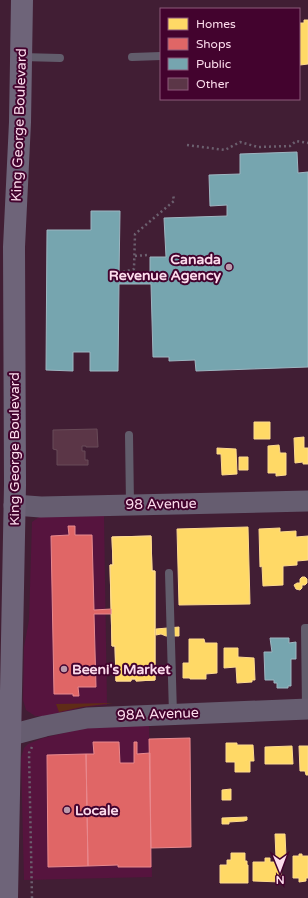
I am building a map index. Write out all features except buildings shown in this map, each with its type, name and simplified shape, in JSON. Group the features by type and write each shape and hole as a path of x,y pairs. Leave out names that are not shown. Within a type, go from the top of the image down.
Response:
{"main road":[{"name":"King George Boulevard","path":"7,898 4,737 5,504 14,247 20,129 22,0"}],"street":[{"name":"98 Avenue","path":"5,504 40,507 308,501"},
{"name":"98A Avenue","path":"4,737 50,725 87,718 307,709"}],"lane":[{"path":"132,57 160,56"},
{"path":"21,57 60,58"},
{"path":"129,435 130,505"},
{"path":"169,573 173,714"},
{"path":"307,709 305,628 308,628"}],"path":[{"path":"187,144 225,150 240,142 258,147 290,146 296,140 308,143"},
{"path":"123,272 134,269 135,234 174,202 173,194"},
{"path":"135,256 147,255"},
{"path":"32,898 29,753 35,745"}],"shaded area":[{"path":"104,516 107,705 84,707 49,716 35,716 26,710 23,700 24,647 29,620 32,522 39,517"},
{"path":"113,703 81,707 59,712 56,704"},
{"path":"149,723 152,877 24,880 21,758 24,748 28,744 43,738 85,728"}],"place":[{"name":"Canada Revenue Agency","path":"229,267"},
{"name":"Beeni's Market","path":"64,669"},
{"name":"Locale","path":"67,810"}]}
